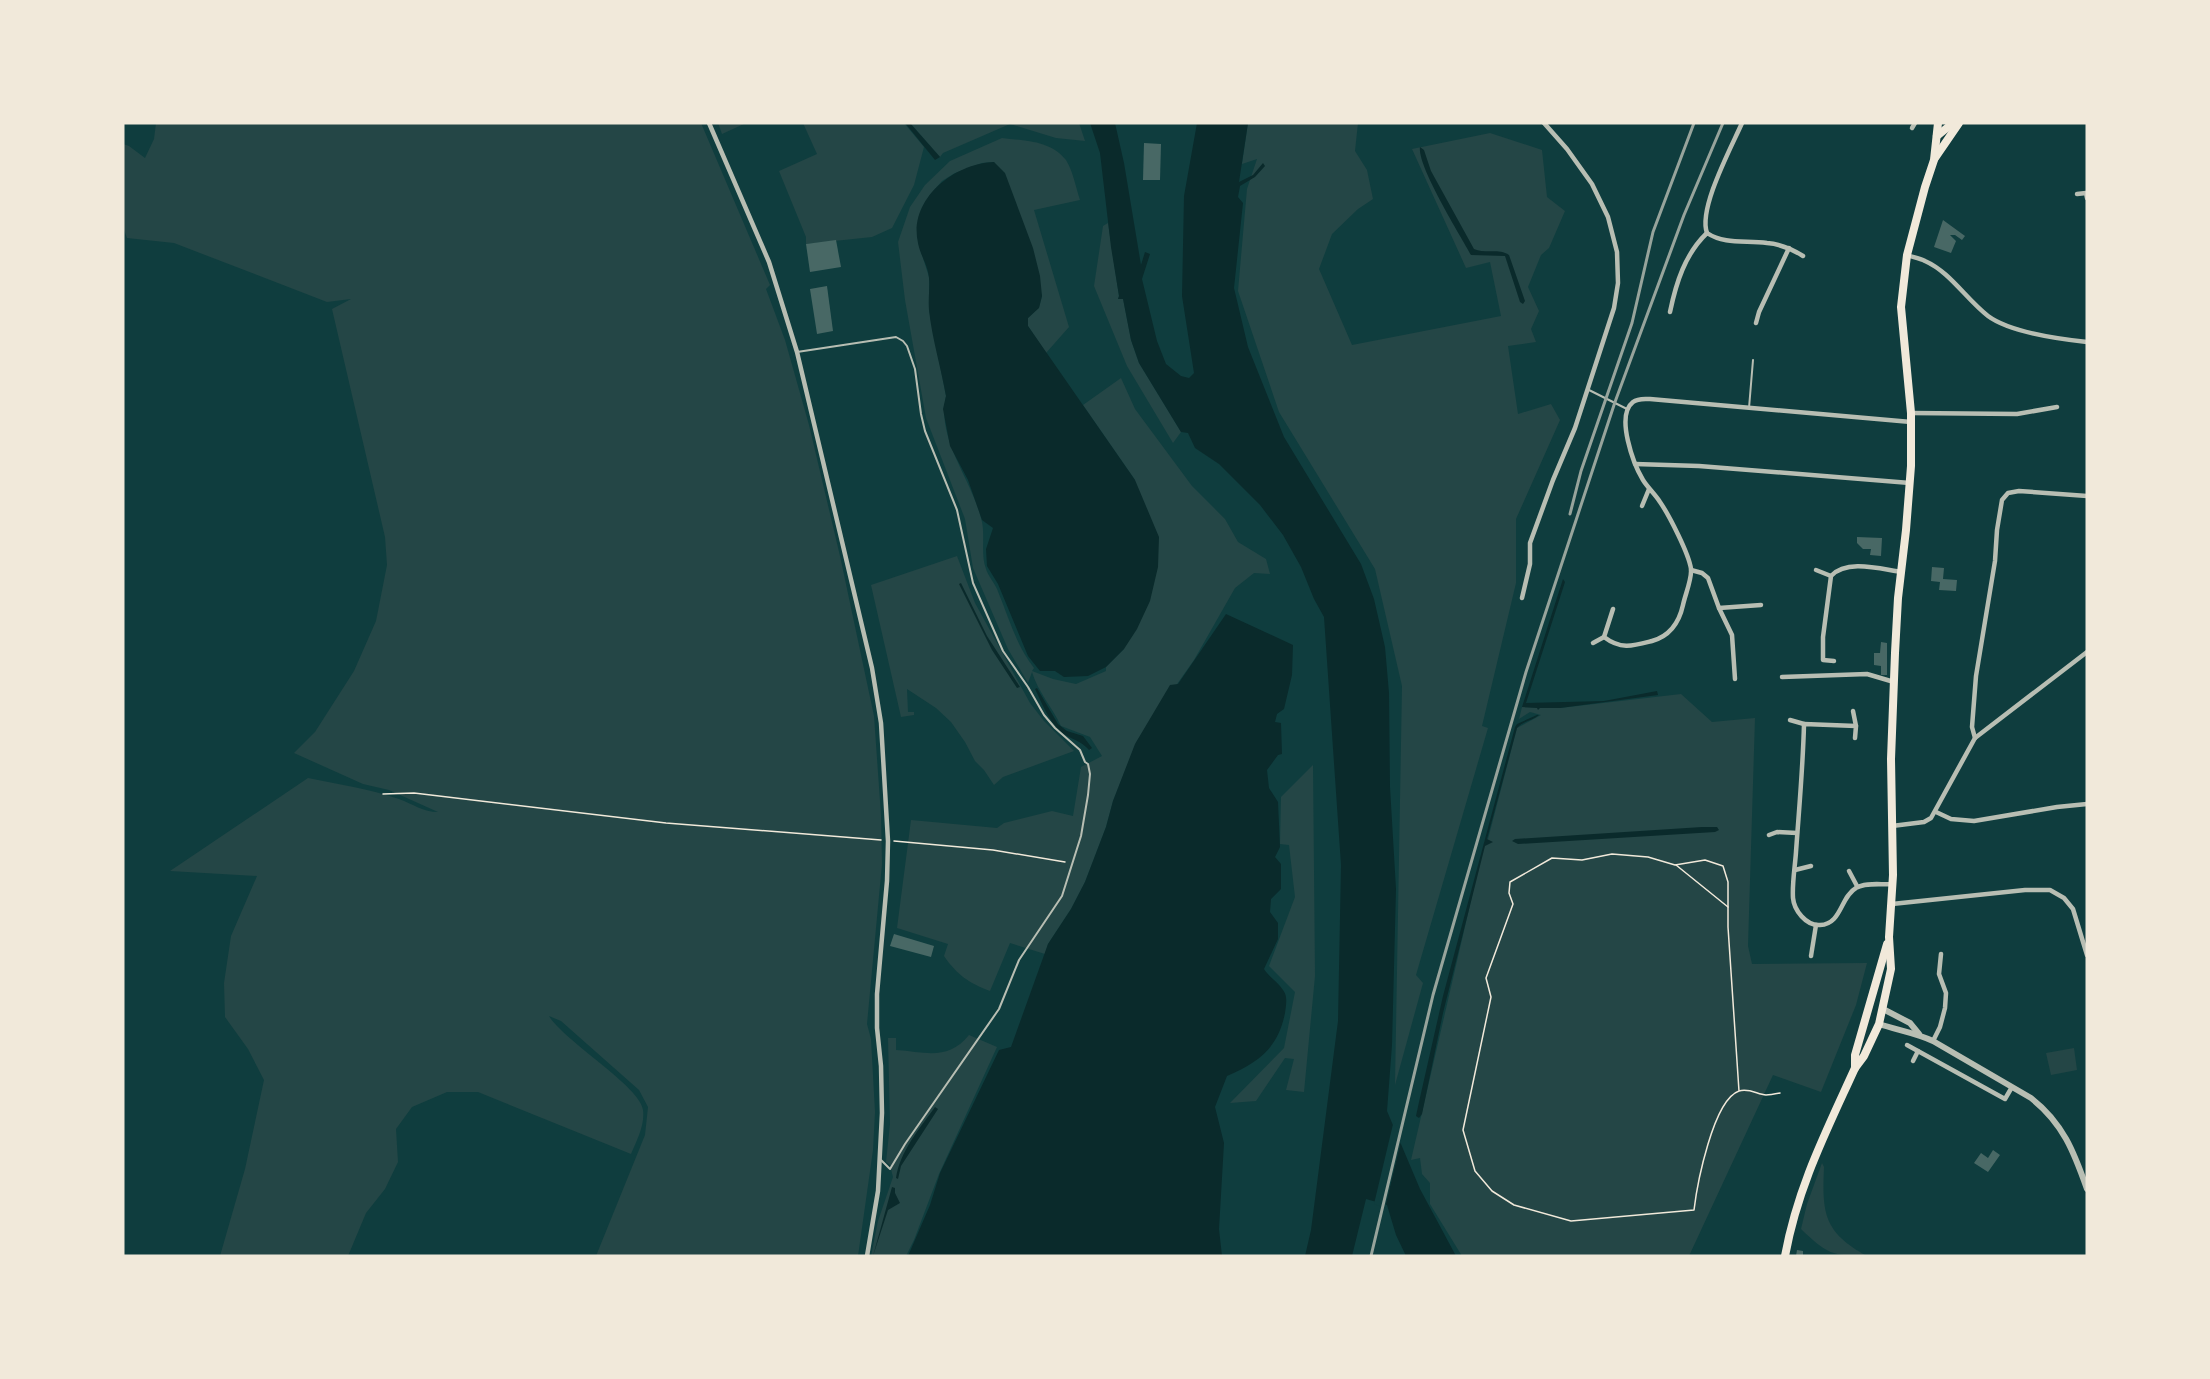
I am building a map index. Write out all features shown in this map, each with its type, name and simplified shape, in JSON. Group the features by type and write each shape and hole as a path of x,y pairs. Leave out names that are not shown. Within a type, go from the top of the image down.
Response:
{"main road":[{"path":"1785,1256 1791,1226 1810,1163 1855,1068 1864,1056 1879,1024 1890,969 1894,682 1898,598 1910,483 1911,412 1901,307 1907,255 1918,208 1934,160 1938,123"},
{"path":"1937,136 1953,123"},
{"path":"1934,160 1959,123"},
{"path":"1855,1068 1855,1055 1889,937"},
{"path":"1871,1005 1883,1009"},
{"path":"1866,1019 1879,1024"}],"street":[{"path":"709,123 769,262 798,352 872,668 883,745 888,841 887,882 878,982 881,1160 867,1256"},
{"path":"1522,598 1530,564 1530,543 1575,428 1614,308 1618,283 1617,252 1608,217 1592,184 1567,149 1544,123"},
{"path":"1742,123 1706,207 1704,226 1707,233 1716,239 1768,243 1789,248 1803,256"},
{"path":"2085,184 2087,198"},
{"path":"2077,194 2086,193"},
{"path":"1670,312 1685,262 1694,245 1707,233"},
{"path":"1756,323 1789,248"},
{"path":"1907,255 1935,268 1989,316 2005,325 2034,333 2087,342"},
{"path":"1672,302 1681,304"},
{"path":"1604,637 1622,647 1653,641 1664,636 1674,628 1681,614 1691,570 1660,502 1649,489 1635,464 1625,434 1628,410 1632,403 1640,399 1911,422"},
{"path":"1911,412 2017,414 2057,407"},
{"path":"1635,464 1699,466 1910,483"},
{"path":"1642,506 1649,489"},
{"path":"1975,738 1972,728 1976,676 1995,561 2002,500 2008,493 2019,491 2087,496"},
{"path":"1834,661 1823,660 1823,637 1832,576 1838,570 1850,567 1902,572"},
{"path":"1691,570 1702,573 1708,578 1732,635 1735,679"},
{"path":"1816,570 1832,576"},
{"path":"1719,608 1761,605"},
{"path":"1593,643 1604,637 1612,609"},
{"path":"1892,826 1924,822 1932,818 1975,738 2087,652"},
{"path":"1782,677 1868,674 1894,682"},
{"path":"1853,711 1856,726 1855,738"},
{"path":"1790,720 1804,724 1856,726"},
{"path":"1804,724 1793,899 1798,912 1816,925 1822,925 1839,914 1850,893 1857,886 1892,884"},
{"path":"1936,812 1951,819 1974,821 2087,804"},
{"path":"1769,835 1777,832 1797,833"},
{"path":"1795,870 1812,866"},
{"path":"1849,871 1857,886"},
{"path":"1892,904 2025,890 2050,890 2064,898 2073,909 2087,955"},
{"path":"1810,956 1816,925"},
{"path":"1933,1041 1945,1008 1946,993 1939,975 1941,954"},
{"path":"1883,1009 1910,1023 1919,1034"},
{"path":"1879,1024 1919,1034 2031,1098 2053,1118 2064,1134 2087,1189"},
{"path":"1907,1045 2005,1099 2012,1087"},
{"path":"1913,1061 1918,1051"}],"lane":[{"path":"798,352 896,337 903,340 915,369 925,431 957,510 973,584 1004,651 1044,715 1080,750 1084,762 1088,764 1090,774 1081,836 1062,896 1019,960 999,1009 890,1169 881,1160"},
{"path":"1749,408 1753,360"},
{"path":"1587,389 1628,410"}],"path":[{"path":"383,794 414,793 666,823 993,850 1073,863"},
{"path":"1728,907 1675,865 1648,857 1612,854 1582,860 1552,858 1510,882 1509,893 1513,904 1486,978 1491,997 1463,1130 1475,1171 1492,1191 1514,1205 1571,1221 1694,1210 1698,1178 1726,1101 1739,1091 1756,1091 1764,1095 1780,1093"},
{"path":"1675,865 1706,860 1723,867 1728,882 1739,1091"}],"shaded area":[{"path":"156,123 701,123 770,285 766,289 785,340 809,425 874,716 882,864 867,1024 871,1039 875,1112 873,1150 858,1256 596,1256 645,1135 648,1107 639,1090 561,1021 549,1016 570,1038 630,1089 639,1100 643,1110 643,1121 631,1154 478,1092 447,1092 412,1107 396,1129 398,1162 385,1189 366,1213 348,1256 220,1256 245,1169 264,1080 248,1049 225,1017 224,983 231,936 257,876 170,871 308,778 376,792 438,812 389,790 363,784 294,753 315,732 354,671 376,621 387,565 385,537 332,309 351,299 327,302 174,243 127,238 123,227 123,144 145,158 154,139"},
{"path":"718,123 746,123 722,134"},
{"path":"803,123 904,123 924,147 914,185 892,228 872,237 806,244 806,237 779,171 817,154"},
{"path":"905,123 910,123 940,157 935,160"},
{"path":"910,123 1079,123 1085,141 1056,138 1010,124 943,153 940,157"},
{"path":"1090,123 1115,123 1141,265 1145,252 1150,254 1142,279 1157,341 1166,364 1181,376 1189,378 1194,373 1182,296 1184,196 1197,123 1248,123 1239,182 1253,175 1263,163 1265,166 1255,177 1240,186 1238,197 1243,203 1234,288 1248,347 1284,437 1361,564 1374,599 1385,647 1389,693 1390,787 1396,889 1392,1045 1387,1111 1420,1189 1456,1256 1406,1256 1396,1235 1387,1205 1366,1199 1352,1256 1305,1256 1311,1230 1338,1021 1341,865 1324,617 1283,535 1260,505 1219,464 1195,448 1188,433 1181,432 1139,363 1131,340 1123,299 1118,299 1100,153"},
{"path":"1248,123 1358,123 1355,151 1367,170 1373,199 1358,209 1332,234 1319,269 1352,345 1501,316 1490,262 1466,268 1412,149 1490,133 1542,150 1547,197 1565,211 1549,248 1541,255 1528,287 1539,311 1531,329 1536,342 1508,346 1518,414 1551,404 1560,420 1516,519 1516,583 1482,726 1488,728 1416,975 1423,983 1395,1085 1402,686 1375,569 1279,412 1238,291 1247,189 1257,159 1242,164"},
{"path":"1002,138 1045,145 1060,153 1072,174 1080,200 1034,210 1069,327 1046,353 1028,326 1028,318 1039,307 1042,296 994,162 982,163 955,173 942,181 929,196 918,242 929,277 929,310 946,396 944,412 946,428 981,518 983,557 986,569 997,589 1017,640 1034,668 1032,671 1076,684 1106,671 1106,667 1124,649 1135,480 1083,405 1121,378 1135,409 1192,486 1225,519 1238,542 1266,559 1270,574 1254,573 1235,588 1194,660 1137,741 1085,882 1071,909 1048,944 1045,954 1010,943 990,991 976,985 954,968 944,956 948,944 897,928 911,820 997,828 1004,823 1052,811 1073,816 1081,767 1102,756 1090,737 1061,726 1032,672 1028,683 1008,649 973,568 965,519 926,418 905,300 898,242 910,207 925,185 950,161"},
{"path":"1420,147 1424,150 1431,171 1474,249 1509,255 1525,301 1523,304 1520,302 1505,256 1471,255 1432,184 1425,169"},
{"path":"994,162 1005,173 1033,248 1040,276 1042,296 1039,308 1028,318 1028,326 1135,480 1159,537 1158,567 1150,601 1137,629 1124,649 1106,667 1088,676 1064,677 1055,671 1040,671 1028,656 998,584 987,566 986,549 993,528 982,520 968,480 950,446 943,409 946,396 930,321 928,273 918,243 917,227 920,212 927,198 950,176 979,164"},
{"path":"1108,223 1118,299 1123,298 1131,340 1139,363 1181,432 1173,443 1127,366 1094,286 1103,226"},
{"path":"957,556 975,603 1030,703 1044,721 1074,751 1003,777 994,785 975,761 951,722 936,708 907,689 908,712 914,712 914,715 901,717 871,585"},
{"path":"1563,579 1565,582 1526,703 1604,701 1657,691 1658,695 1538,710 1522,707"},
{"path":"961,583 987,636 1020,687 1017,688 992,650 959,584"},
{"path":"1226,614 1293,645 1292,675 1284,709 1277,714 1275,722 1281,723 1282,754 1278,755 1267,770 1269,788 1278,802 1280,847 1275,857 1281,864 1281,889 1271,899 1270,912 1278,923 1278,939 1264,969 1285,992 1286,1007 1282,1025 1272,1045 1258,1059 1227,1076 1215,1107 1224,1143 1219,1229 1222,1256 908,1256 930,1205 940,1173 999,1050 1011,1047 1048,944 1071,909 1085,882 1135,744 1170,685 1178,684"},
{"path":"1037,688 1058,724 1067,731 1083,736 1092,748 1089,750 1056,727 1043,706 1035,689"},
{"path":"1681,694 1712,722 1755,718 1748,946 1752,964 1867,963 1856,1005 1821,1092 1773,1075 1689,1256 1462,1256 1430,1204 1430,1183 1422,1174 1420,1158 1411,1160 1485,840 1488,839 1517,728 1541,715 1530,712 1519,719 1522,707 1560,708"},
{"path":"1539,715 1517,728 1487,839 1493,842 1485,846 1443,1013 1422,1114 1419,1118 1416,1116 1443,996 1515,727"},
{"path":"1313,765 1315,976 1304,1092 1286,1090 1294,1059 1285,1058 1256,1101 1230,1103 1284,1048 1295,992 1269,966 1295,897 1289,845 1280,844 1281,797"},
{"path":"1717,827 1719,830 1518,844 1512,841 1515,839"},
{"path":"969,1035 997,1047 939,1174 914,1240 906,1256 871,1256 878,1221 893,1177 890,1165 886,1162 890,1124 888,1038 896,1038 896,1050 936,1053 953,1049"},
{"path":"2074,1048 2077,1070 2051,1075 2046,1053"},
{"path":"935,1107 938,1109 901,1166 898,1179 896,1178 906,1149"},
{"path":"1822,1163 1825,1209 1829,1220 1842,1239 1867,1256 1831,1252 1817,1244 1801,1229 1807,1204"},
{"path":"892,1187 895,1188 900,1203 888,1210 873,1256"}],"pier":[{"path":"1394,1120 1402,1137 1385,1208 1374,1204"}],"building":[{"path":"1144,143 1161,144 1160,180 1143,180"},
{"path":"1943,220 1965,236 1962,240 1955,235 1950,235 1956,241 1951,253 1934,247"},
{"path":"836,240 841,267 810,272 806,244"},
{"path":"827,286 833,331 817,334 810,289"},
{"path":"1857,537 1882,538 1881,556 1870,555 1871,549 1863,549 1857,543"},
{"path":"1932,567 1944,568 1943,579 1957,580 1956,591 1939,590 1940,582 1931,581"},
{"path":"1881,642 1887,643 1887,675 1881,675 1881,666 1874,665 1874,653 1880,653"},
{"path":"894,934 934,946 931,957 890,946"},
{"path":"1993,1150 2000,1155 1988,1172 1974,1163 1981,1153 1988,1158"},
{"path":"1797,1250 1803,1251 1803,1256 1796,1256"}],"railway":[{"path":"1570,514 1581,471 1632,323 1653,232 1694,123"},
{"path":"1371,1256 1433,995 1526,672 1615,402 1684,215 1723,123"}]}
